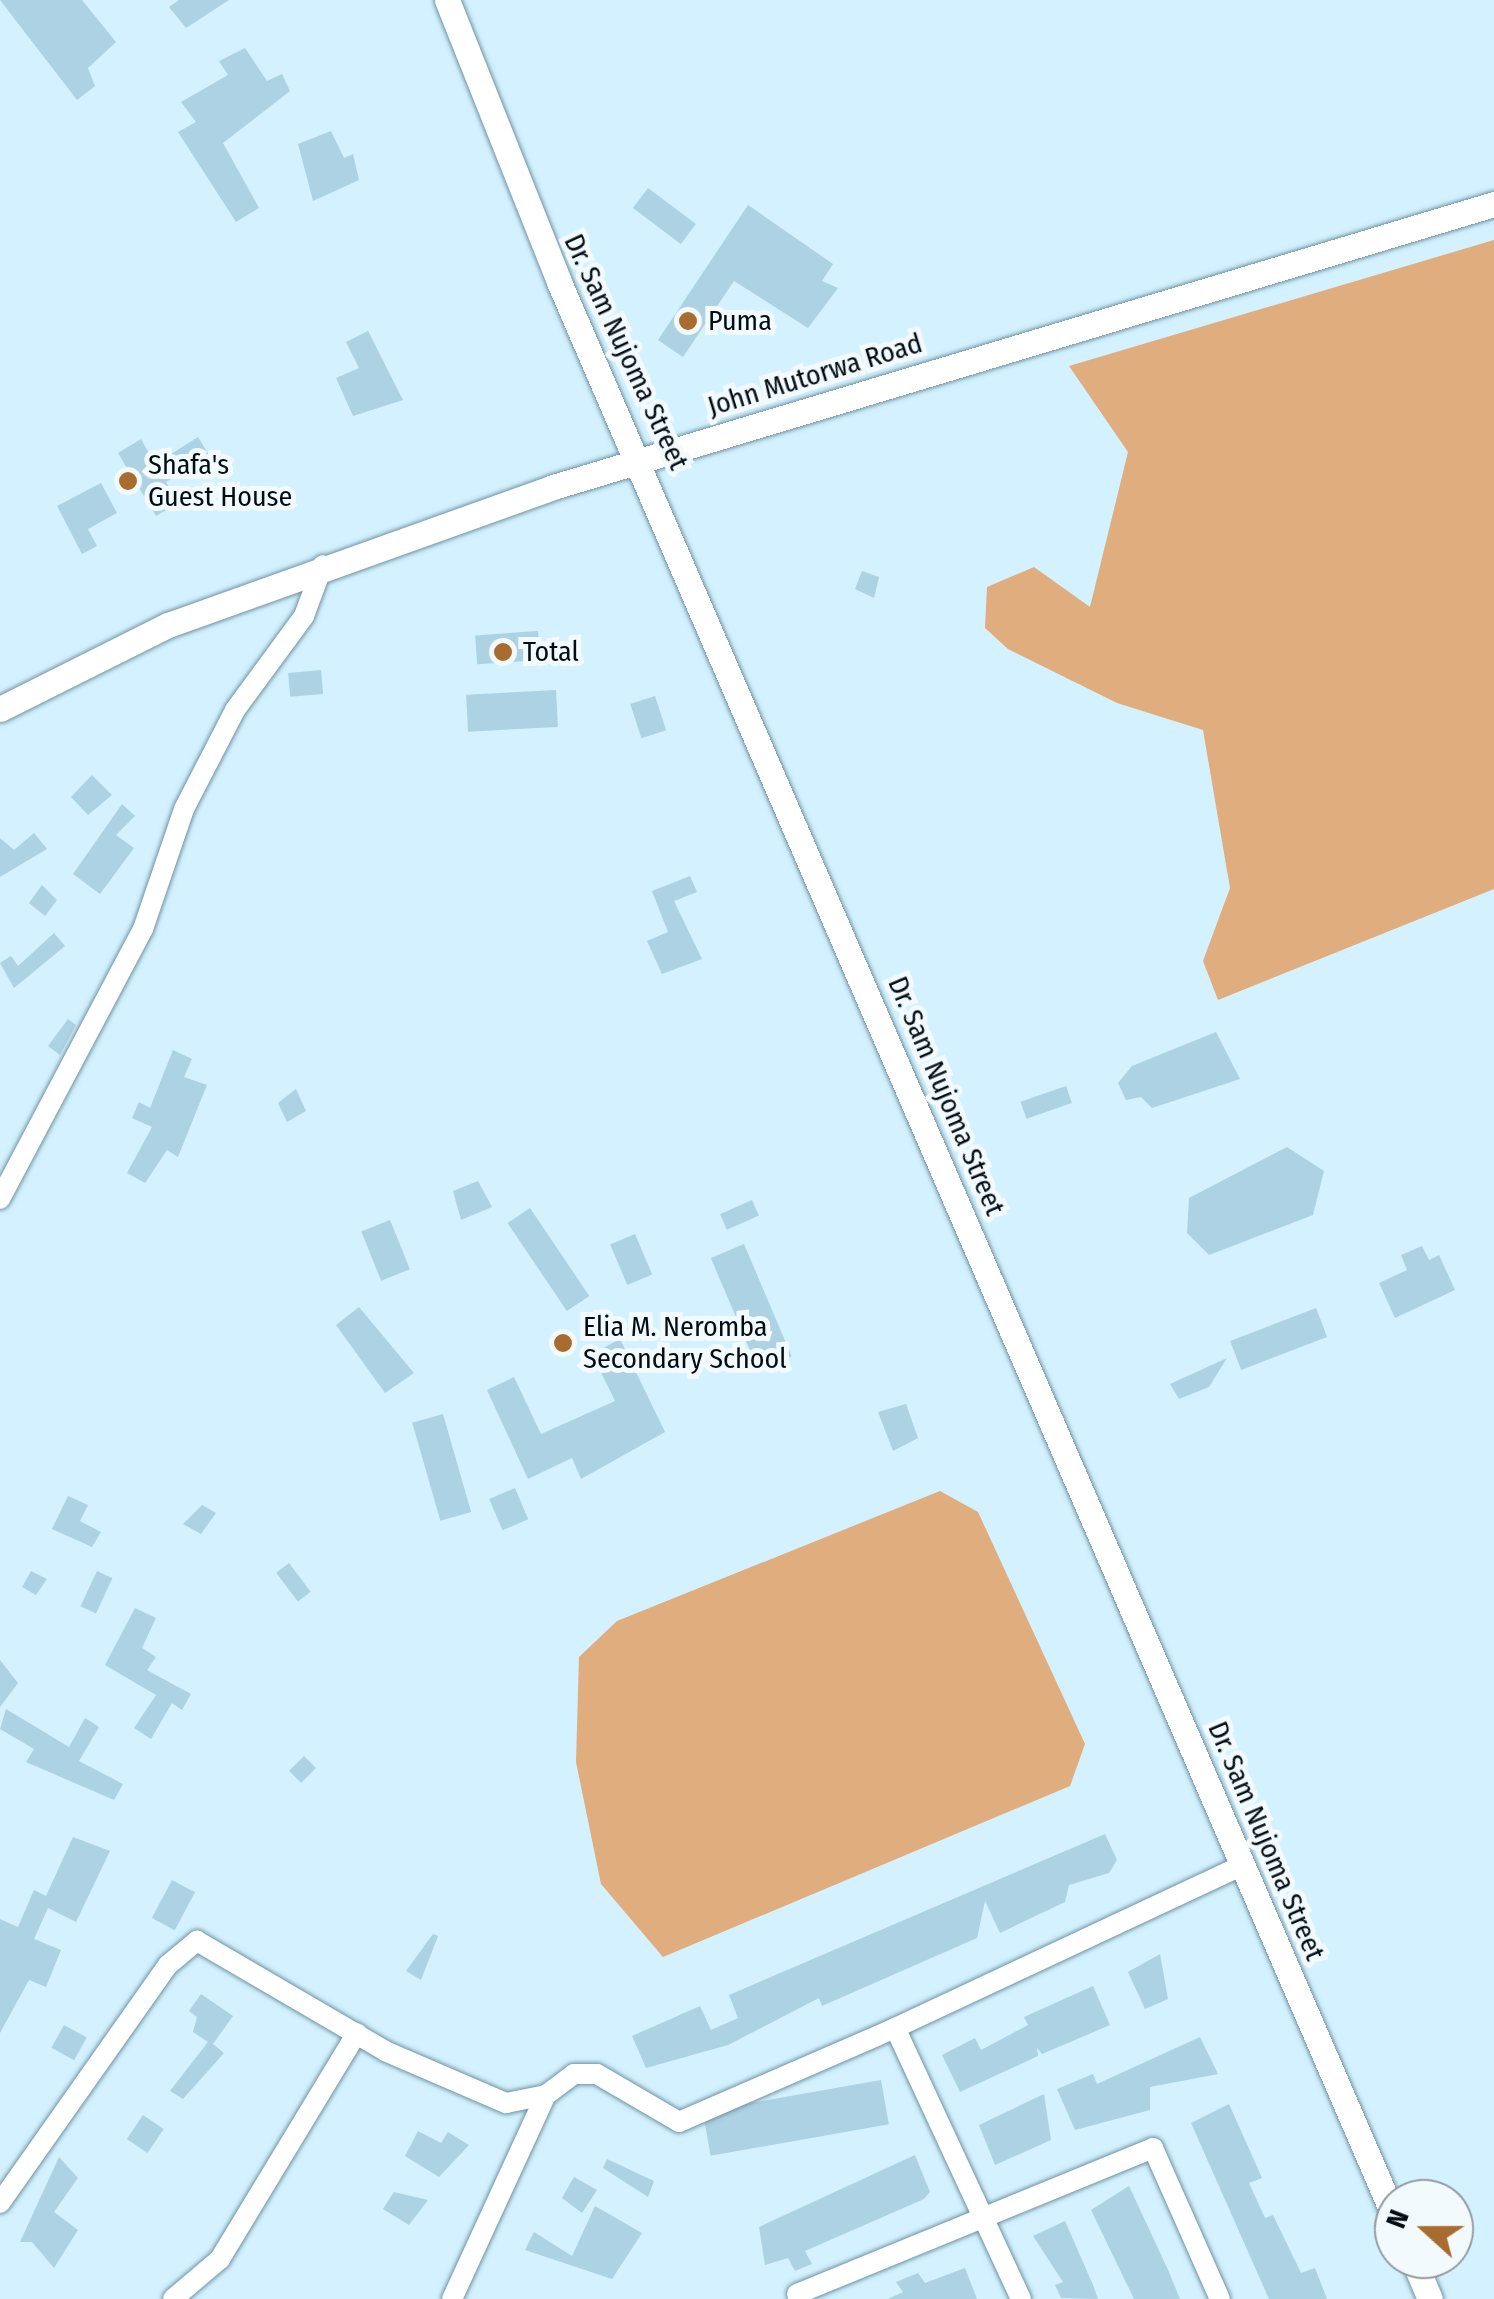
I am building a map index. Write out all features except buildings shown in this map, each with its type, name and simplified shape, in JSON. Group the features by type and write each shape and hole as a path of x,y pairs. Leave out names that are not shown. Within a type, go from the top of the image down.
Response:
{"street":[{"name":"Dr. Sam Nujoma Street","path":"446,0 559,282 642,460 1378,2179"},
{"name":"John Mutorwa Road","path":"0,709 153,631 323,565 642,460 1494,204"},
{"path":"0,1200 143,929 192,793 235,710 304,616 323,565"},
{"path":"452,2299 546,2096 574,2074 597,2074 679,2122 895,2028 1243,1864"},
{"path":"0,2203 168,1965 197,1941 461,2090 506,2103 546,2096"},
{"path":"895,2028 1021,2299"},
{"path":"172,2299 220,2260 357,2033"},
{"path":"797,2294 982,2213 1153,2148 1220,2299"}],"shaded area":[{"path":"1494,240 1494,889 1218,1000 1203,961 1230,888 1203,730 1117,703 1008,649 985,628 987,587 1034,567 1090,607 1128,452 1069,366"},
{"path":"940,1491 978,1512 1085,1744 1070,1786 663,1957 601,1884 576,1762 579,1657 617,1621"}],"place":[{"name":"Puma","path":"688,321"},
{"name":"Shafa's Guest House","path":"128,481"},
{"name":"Total","path":"503,652"},
{"name":"Elia M. Neromba Secondary School","path":"563,1343"}]}
